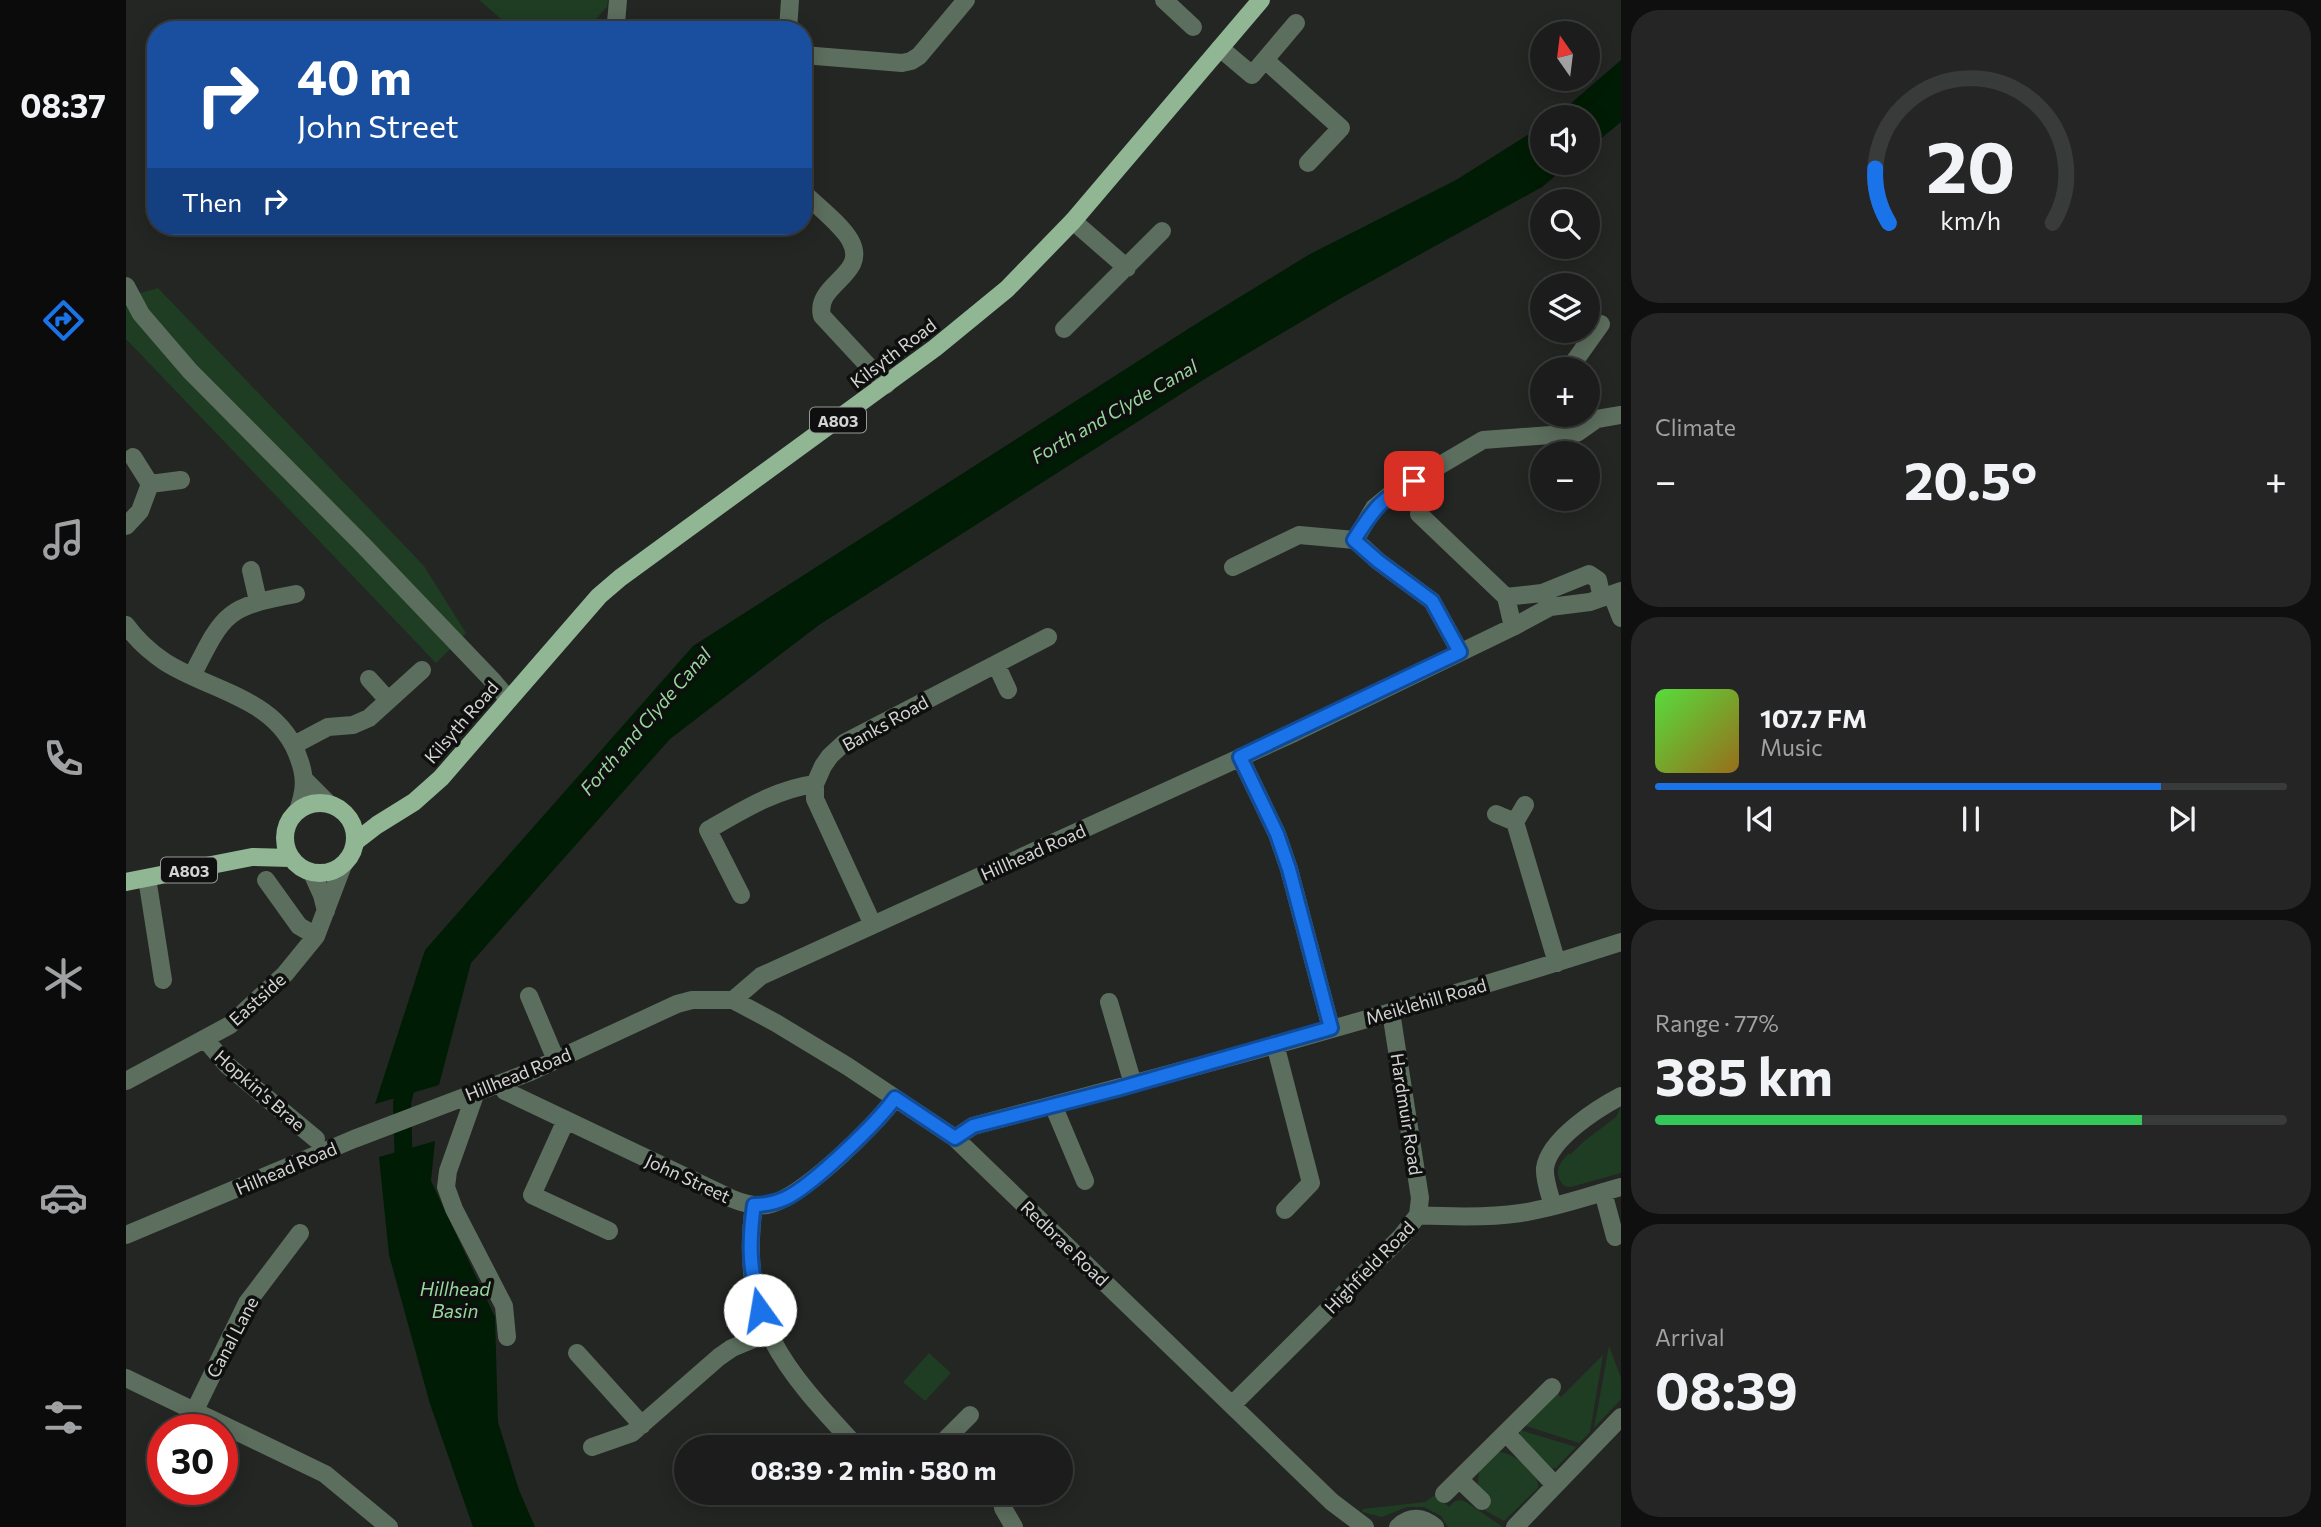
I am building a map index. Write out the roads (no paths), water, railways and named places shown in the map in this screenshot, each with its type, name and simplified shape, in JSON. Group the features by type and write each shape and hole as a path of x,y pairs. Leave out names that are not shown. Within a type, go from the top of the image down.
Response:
{"main road":[{"name":"Kilsyth Road","path":"355,842 414,802 441,778 599,597 620,578 886,385 1007,289 1073,221 1261,0"},
{"path":"346,814 355,832 355,842 343,865 328,872 312,873 303,870 290,858 284,842 287,825 298,810 308,805 329,804 346,814 394,814"},
{"name":"A803","path":"251,857 285,834"},
{"name":"A803","path":"126,882 251,857 290,858"}],"street":[{"path":"616,21 618,0"},
{"path":"789,21 790,0"},
{"path":"812,56 902,63 911,61 919,56 966,0"},
{"path":"1164,0 1194,27"},
{"path":"1220,48 1252,75 1297,23"},
{"path":"1265,60 1341,128 1308,163"},
{"path":"812,201 848,236 855,256 850,269 824,294 821,303 822,316 886,385"},
{"path":"1073,221 1126,268"},
{"path":"1064,329 1162,232"},
{"path":"126,286 141,314 190,372 363,545 508,699"},
{"path":"1578,357 1601,324"},
{"path":"1600,414 1621,415"},
{"path":"1354,540 1374,508 1391,494 1483,440 1577,433 1582,427"},
{"path":"133,457 150,484"},
{"path":"150,484 181,480"},
{"path":"126,526 140,511 150,484"},
{"path":"1419,514 1506,597 1513,627"},
{"path":"1233,567 1299,535 1354,540 1432,601 1460,652"},
{"path":"251,570 258,601"},
{"path":"1506,597 1542,593 1590,574 1612,595 1621,618"},
{"path":"192,676 215,631 225,619 246,605 296,594"},
{"name":"Hillhead Road","path":"446,1103 503,1083 677,1004 692,1000 733,1000 761,975 1240,757 1550,607 1612,595"},
{"path":"126,625 165,662 259,708 285,730 294,745 306,781 329,804"},
{"name":"Banks Road","path":"815,784 822,766 844,743 1048,637"},
{"path":"996,664 1009,690"},
{"path":"294,745 328,727 361,722 422,670"},
{"path":"369,679 388,700"},
{"path":"1240,757 1277,834 1289,869 1331,1028"},
{"path":"298,810 306,781"},
{"path":"741,895 708,830 788,789 815,784 817,807 873,925"},
{"path":"1525,805 1515,822 1557,963"},
{"path":"1496,814 1515,822"},
{"name":"Eastside","path":"126,1081 230,1025 254,1005 290,969 316,936 343,865"},
{"path":"312,873 322,894 326,911"},
{"path":"147,878 163,980"},
{"path":"266,880 299,926 316,936"},
{"name":"Meiklehill Road","path":"955,1138 973,1126 1391,1012 1621,942"},
{"path":"529,996 556,1060"},
{"name":"Redbrae Road","path":"733,1000 797,1035 955,1138 1332,1502 1366,1527"},
{"path":"1108,1002 1133,1084"},
{"name":"Hardmuir Road","path":"1391,1012 1420,1198 1418,1215"},
{"name":"Hopkin's Brae","path":"205,1039 227,1065 316,1139"},
{"path":"1275,1044 1311,1183 1285,1210"},
{"name":"John Street","path":"503,1083 505,1091 730,1198 754,1205 776,1202 799,1190 855,1140 895,1098"},
{"path":"476,1092 446,1187 454,1209 504,1306 507,1337"},
{"path":"1553,1206 1545,1170 1548,1159 1574,1128 1621,1096"},
{"name":"Hilhead Road","path":"126,1235 446,1103"},
{"path":"1052,1105 1085,1181"},
{"path":"566,1120 532,1195 609,1231"},
{"name":"Highfield Road","path":"1232,1405 1401,1237 1418,1215 1498,1216 1553,1206 1621,1187"},
{"path":"1602,1192 1615,1237"},
{"path":"754,1205 749,1238 750,1266 768,1334 814,1401 846,1435"},
{"name":"Canal Lane","path":"195,1410 247,1303 300,1233"},
{"path":"592,1447 619,1438 642,1425 719,1357 732,1348 768,1334"},
{"path":"577,1353 642,1425"},
{"path":"126,1378 325,1474 389,1527"},
{"path":"1444,1494 1552,1387"},
{"path":"950,1435 970,1415"},
{"path":"1515,1527 1621,1417"},
{"path":"1506,1433 1554,1484"},
{"path":"1459,1479 1482,1501"},
{"path":"1003,1507 1014,1527"},
{"path":"1398,1527 1411,1519 1420,1518 1435,1527"}],"water":[{"path":"1621,60 1621,122 1600,139 1600,105 1569,105 1585,91 1600,91 1600,78"},
{"path":"1530,134 1530,175 1556,175 1542,187 1530,189 1530,194 1343,297 1203,380 819,625 670,739 471,963 439,1085 375,1104 425,950 693,646 1199,322 1310,254 1456,180"},
{"name":"Hillhead Basin","path":"435,1141 431,1181 495,1317 498,1422 519,1490 535,1527 473,1527 430,1404 389,1255 379,1157"}],"waterway":[{"name":"Forth and Clyde Canal","path":"404,1171 402,1103 409,1074"}]}
